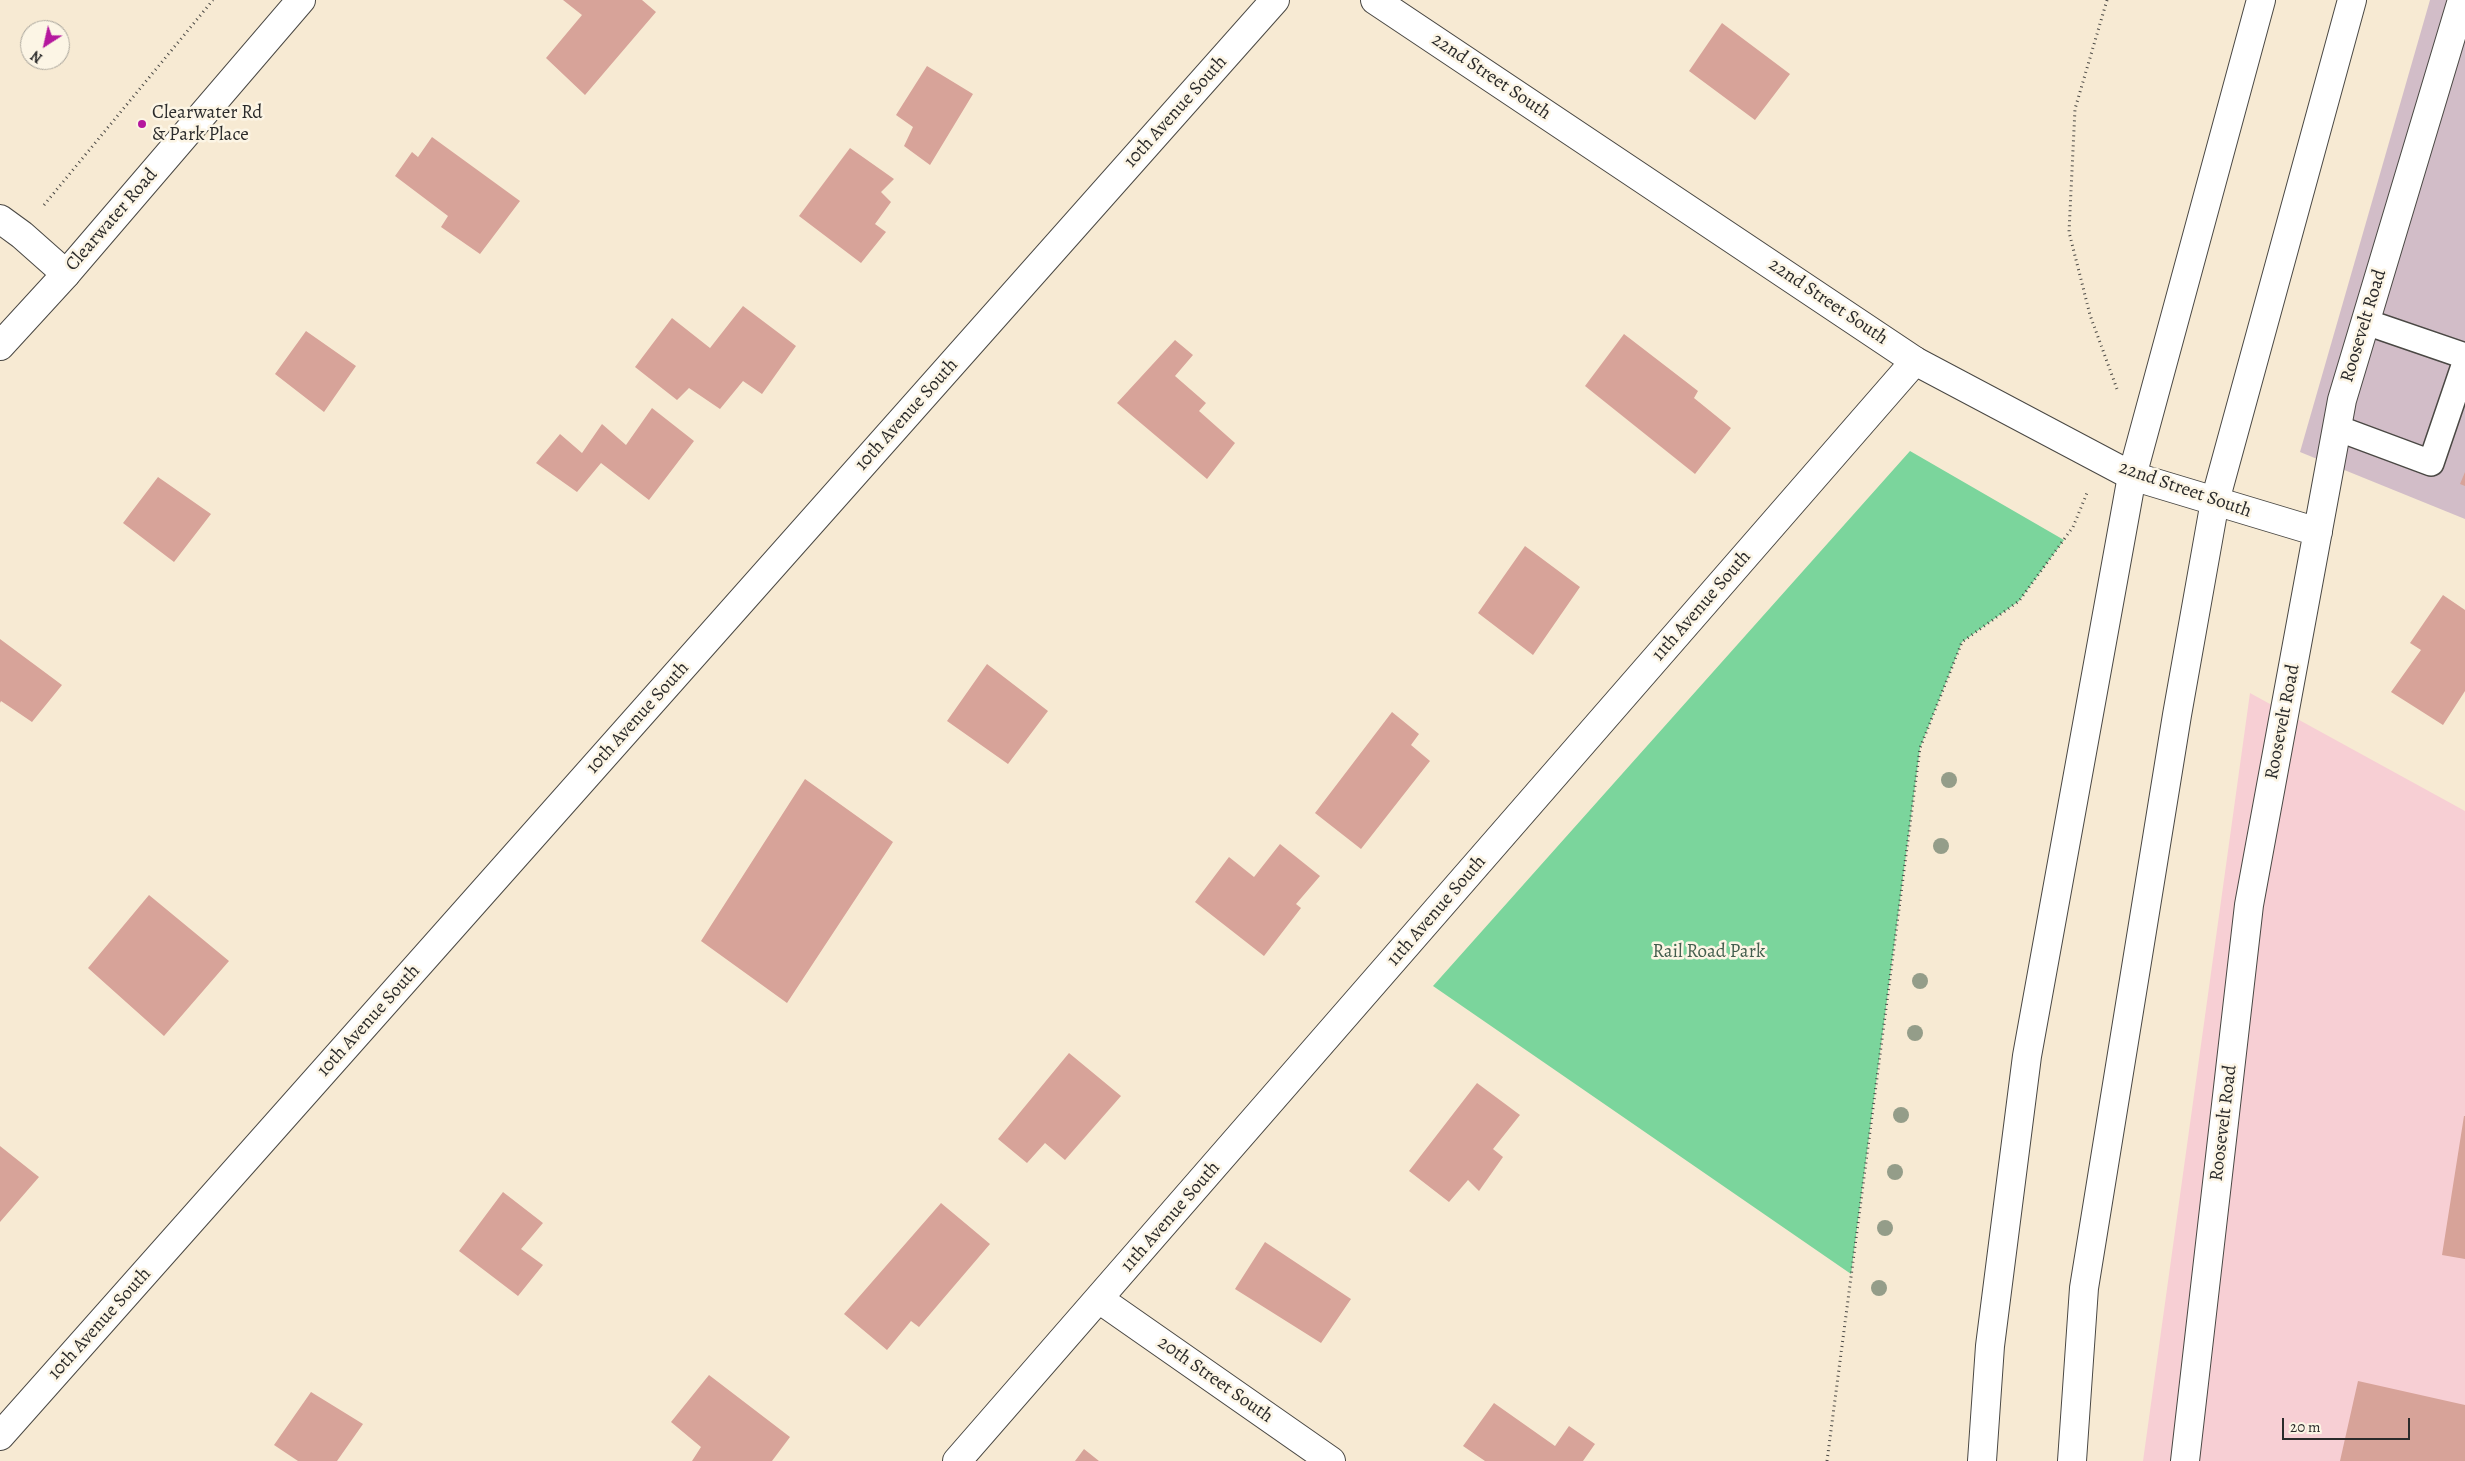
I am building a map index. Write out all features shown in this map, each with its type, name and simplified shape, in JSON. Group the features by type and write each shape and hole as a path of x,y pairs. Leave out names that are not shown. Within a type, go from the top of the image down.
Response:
{"street":[{"name":"Clearwater Road","path":"0,346 66,274 301,0"},
{"name":"10th Avenue South","path":"0,1436 1276,0"},
{"name":"22nd Street South","path":"1375,0 1915,361 2132,476 2318,532"},
{"path":"1982,1461 1990,1346 2027,1056 2132,476 2261,0"},
{"path":"2072,1461 2084,1288 2177,715 2215,501 2352,0"},
{"name":"Roosevelt Road","path":"2185,1461 2249,905 2342,400 2462,0"},
{"path":"0,220 22,235 66,274"},
{"name":"11th Avenue South","path":"957,1461 1915,361"},
{"name":"20th Street South","path":"1099,1299 1331,1461"}],"lane":[{"path":"2366,322 2465,356"},
{"path":"2337,428 2431,463 2465,363"}],"path":[{"path":"44,205 213,0"},
{"path":"2107,0 2075,109 2069,232 2090,315 2118,393"},
{"path":"1827,1461 1920,748 1962,642 2019,601 2073,527 2101,459"}],"shaded area":[{"path":"2430,0 2465,0 2465,519 2300,452"},
{"path":"2250,693 2465,811 2465,1461 2143,1461"}],"green space":[{"name":"Rail Road Park","path":"1910,451 2064,540 2019,601 1962,642 1920,748 1851,1274 1433,986"}],"building":[{"path":"563,0 642,0 656,12 585,95 546,58 582,15"},
{"path":"1722,23 1790,74 1755,120 1689,71"},
{"path":"927,66 973,94 930,165 904,146 913,127 896,115"},
{"path":"432,137 520,201 480,254 441,227 448,216 395,176 412,152 418,157"},
{"path":"850,148 894,179 881,192 891,202 875,224 886,232 861,263 799,216"},
{"path":"743,306 796,346 762,394 743,381 720,409 689,388 677,400 635,367 672,318 710,348"},
{"path":"306,331 356,366 324,412 275,374"},
{"path":"1624,334 1698,391 1694,398 1731,428 1695,474 1585,386"},
{"path":"1175,340 1193,355 1175,376 1206,403 1199,411 1235,443 1207,479 1117,403"},
{"path":"652,408 694,441 649,500 601,463 577,492 536,463 560,434 582,453 602,424 626,445"},
{"path":"2465,472 2465,486 2460,484"},
{"path":"158,477 211,514 174,562 123,523"},
{"path":"1525,546 1580,587 1533,655 1478,613"},
{"path":"2443,595 2465,610 2465,691 2443,725 2391,692 2421,650 2410,643"},
{"path":"0,639 62,685 32,722 1,701 0,703"},
{"path":"987,664 1048,711 1008,764 947,721"},
{"path":"1392,712 1419,734 1411,745 1430,761 1361,849 1315,813"},
{"path":"805,779 893,842 787,1003 701,941"},
{"path":"1280,844 1320,876 1296,904 1301,908 1264,956 1195,902 1229,857 1254,877"},
{"path":"149,895 229,961 164,1036 88,968"},
{"path":"1069,1053 1121,1096 1065,1160 1045,1143 1027,1163 998,1139"},
{"path":"1477,1083 1520,1115 1493,1149 1503,1157 1479,1191 1468,1180 1449,1202 1409,1171"},
{"path":"2465,1116 2465,1259 2442,1255"},
{"path":"0,1146 39,1177 0,1222"},
{"path":"503,1192 543,1223 521,1249 543,1265 518,1296 459,1251"},
{"path":"941,1203 990,1244 919,1327 911,1321 887,1350 844,1314"},
{"path":"1265,1242 1351,1299 1321,1343 1235,1289"},
{"path":"709,1375 790,1437 772,1461 692,1461 701,1447 671,1422"},
{"path":"2358,1381 2465,1405 2465,1461 2340,1461"},
{"path":"311,1392 363,1424 337,1461 298,1461 274,1445"},
{"path":"1494,1403 1555,1446 1569,1426 1595,1444 1583,1461 1485,1461 1463,1446"},
{"path":"1084,1449 1099,1461 1075,1461"}],"place":[{"name":"Clearwater Rd & Park Place","path":"142,124"}]}
